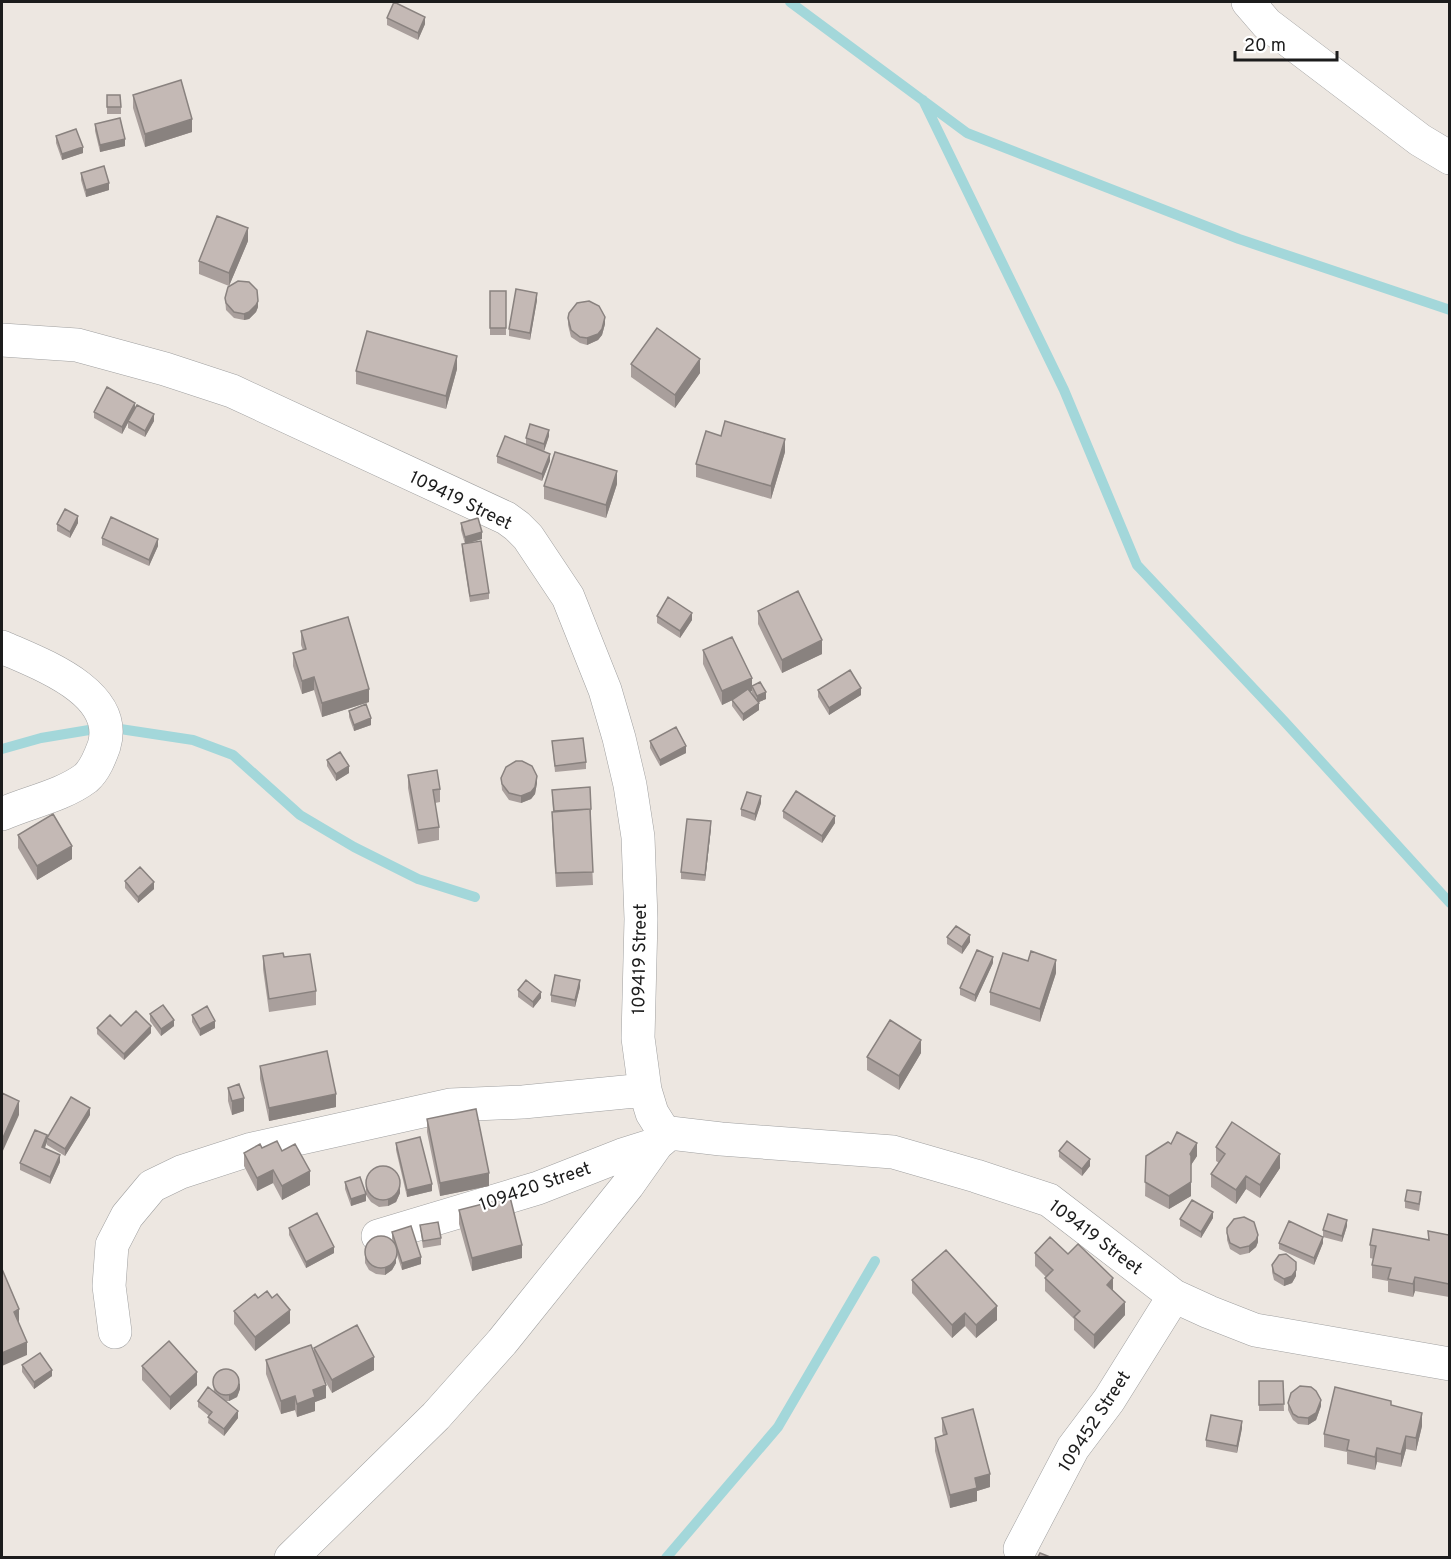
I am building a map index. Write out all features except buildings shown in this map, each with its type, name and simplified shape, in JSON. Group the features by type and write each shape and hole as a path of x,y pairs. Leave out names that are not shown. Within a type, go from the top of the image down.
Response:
{"street":[{"path":"1248,2 1267,24 1420,140 1449,158"},
{"name":"109419 Street","path":"2,340 77,345 165,369 232,392 506,518 528,537 568,597 588,645 605,690 630,785 638,837 640,920 638,1038 645,1089 652,1113 662,1129 664,1139 893,1152 1049,1200 1174,1296 1255,1330 1449,1364"},
{"path":"2,647 51,669 75,684 92,698 105,716 107,727 105,743 98,761 88,776 68,789 2,814"},
{"path":"115,1332 110,1286 112,1245 127,1215 153,1186 181,1172 252,1149 450,1105 523,1102 645,1089"},
{"path":"291,1557 436,1416 502,1342 664,1139"},
{"name":"109420 Street","path":"378,1236 538,1188 664,1139"},
{"name":"109452 Street","path":"1020,1549 1073,1448 1109,1400 1174,1296"}],"waterway":[{"path":"790,2 967,133 1239,239 1450,310"},
{"path":"923,100 1064,390 1137,565 1284,721 1450,903"},
{"path":"2,749 41,738 107,727 193,740 233,755 300,815 354,847 418,879 475,897"},
{"path":"666,1558 778,1427 875,1261"}]}
